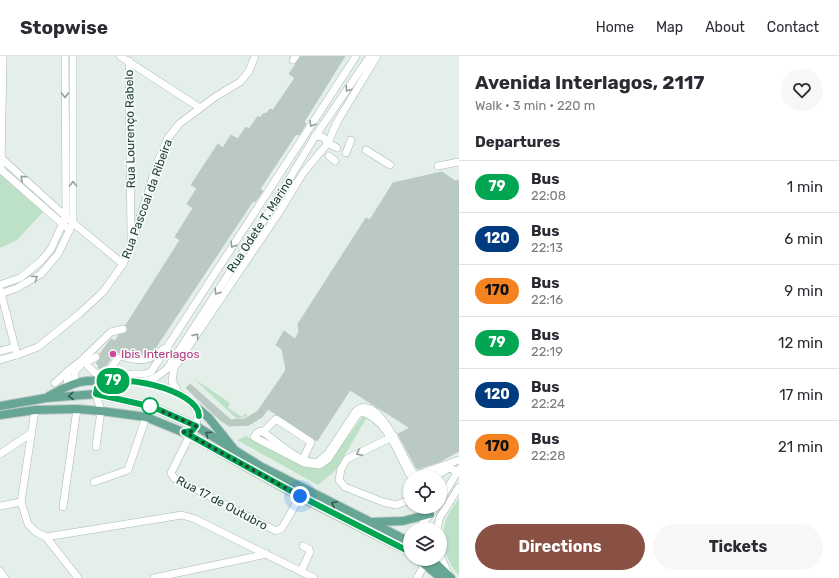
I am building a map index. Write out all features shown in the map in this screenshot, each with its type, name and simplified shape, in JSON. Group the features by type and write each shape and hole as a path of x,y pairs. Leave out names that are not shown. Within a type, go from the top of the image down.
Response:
{"main road":[{"path":"46,398 71,385 109,377"},
{"path":"0,406 46,398 96,394 153,407 196,426 238,453 368,522 403,542"},
{"path":"193,404 209,418 238,453"},
{"path":"0,415 35,410 77,409 101,410 146,417 187,434 300,496 403,543"},
{"path":"368,522 403,522 430,514"},
{"path":"432,566 447,577"}],"street":[{"path":"3,56 1,169 63,224 72,227 123,264"},
{"path":"0,285 20,278 41,261 51,249 66,216 65,56"},
{"path":"17,356 0,292 17,288 41,274 58,254 72,227 72,56"},
{"path":"120,56 200,108"},
{"name":"Rua Pascoal da Ribeira","path":"0,360 17,356 38,347 79,314 103,292 123,264 132,246 158,161 168,138 179,124 200,108 240,82 249,71 255,56"},
{"name":"Rua Odete T. Marino","path":"141,382 155,378 174,358 314,139 370,56"},
{"name":"Rua Odete T. Marino","path":"179,394 172,381 174,368 280,211 303,173 323,151 337,122 378,56"},
{"path":"354,59 357,75"},
{"path":"109,377 146,374 152,372 200,295 354,59"},
{"name":"Rua Lourenço Rabelo","path":"129,61 132,246"},
{"path":"323,151 317,149 314,139 323,136 328,143 337,148"},
{"path":"346,153 351,140"},
{"path":"366,150 390,165"},
{"path":"305,153 313,154 316,159"},
{"path":"1,158 66,216 72,227"},
{"path":"438,166 459,162"},
{"path":"131,207 144,207"},
{"path":"241,232 255,232"},
{"path":"200,295 207,307"},
{"path":"71,385 75,371 85,361 92,349 111,332 123,329"},
{"path":"168,345 174,358"},
{"path":"96,447 101,410 96,394 99,385 109,377 121,358 142,361 151,359 168,345"},
{"path":"0,351 14,347"},
{"path":"55,383 68,371 85,361 96,357"},
{"path":"146,374 152,366 151,359"},
{"path":"85,361 95,373 109,377 161,386 179,394 193,404 199,413 196,426 187,434"},
{"path":"158,364 169,365"},
{"path":"68,371 71,385"},
{"path":"63,507 77,409"},
{"path":"35,410 30,434 21,502 28,524 36,532 46,537 78,578"},
{"path":"263,436 303,459 314,463 326,457 357,413 362,412 373,417 392,436 411,470"},
{"path":"263,436 304,463 319,465 328,459 357,413"},
{"path":"94,482 124,473 128,470 146,417"},
{"path":"263,436 276,419 311,442 303,459"},
{"path":"0,454 30,434"},
{"name":"Rua 17 de Outubro","path":"187,434 171,473 174,478 276,531 282,528 300,496"},
{"path":"392,436 408,470"},
{"path":"392,436 347,459 341,469 338,480 345,487 384,502 396,505 403,502"},
{"path":"435,470 459,460"},
{"path":"446,470 449,468 459,471 447,490"},
{"path":"439,522 440,516 459,488"},
{"path":"0,506 21,502"},
{"path":"424,522 430,514"},
{"path":"46,537 182,515 195,519 314,578"},
{"path":"301,571 310,552 309,549 302,546"},
{"path":"154,578 186,575 267,554"},
{"path":"417,578 423,566"},
{"path":"444,566 447,577"},
{"path":"0,571 6,578"}],"green space":[{"path":"0,173 43,212 17,240 0,248"},
{"path":"193,378 230,403 228,408 242,417 245,413 248,416 237,419"},
{"path":"364,415 367,417 336,470 318,485 237,440 246,436 301,465 316,468 333,456"},
{"path":"459,498 459,575 454,570 447,556 447,522 446,522 449,513"}],"building":[{"path":"301,56 345,56 304,122 306,124 299,135 296,134 260,189 263,191 255,202 253,201 154,350 141,355 125,352 116,353 104,369 98,368 99,365 96,363 100,359 100,354 111,339 115,341 119,335 127,332 128,328 126,325 180,240 175,237 193,208 187,204 197,188 191,185 218,144 223,148 231,135 238,139 246,127 249,129 258,116 260,118 270,109 273,110 295,78 289,74"},
{"path":"442,172 455,181 459,180 459,451 439,462 417,469 398,434 410,428 350,390 317,441 268,409 262,417 249,425 229,426 220,420 186,388 190,384 231,420 245,419 258,411 286,370 282,349 276,345 284,331 295,339 299,332 298,324 366,218 370,220 393,183"}],"bus line":[{"name":"79","path":"199,416 199,411 193,404 179,394 161,386 141,382 111,381 102,383 97,388 96,394 116,397 153,407 196,426 194,430 190,432 184,432 300,496 403,548"}],"place":[{"name":"Ibis Interlagos","path":"113,354"}],"route":[{"path":"150,406 196,426 194,430 190,432 184,432 300,496"}]}
